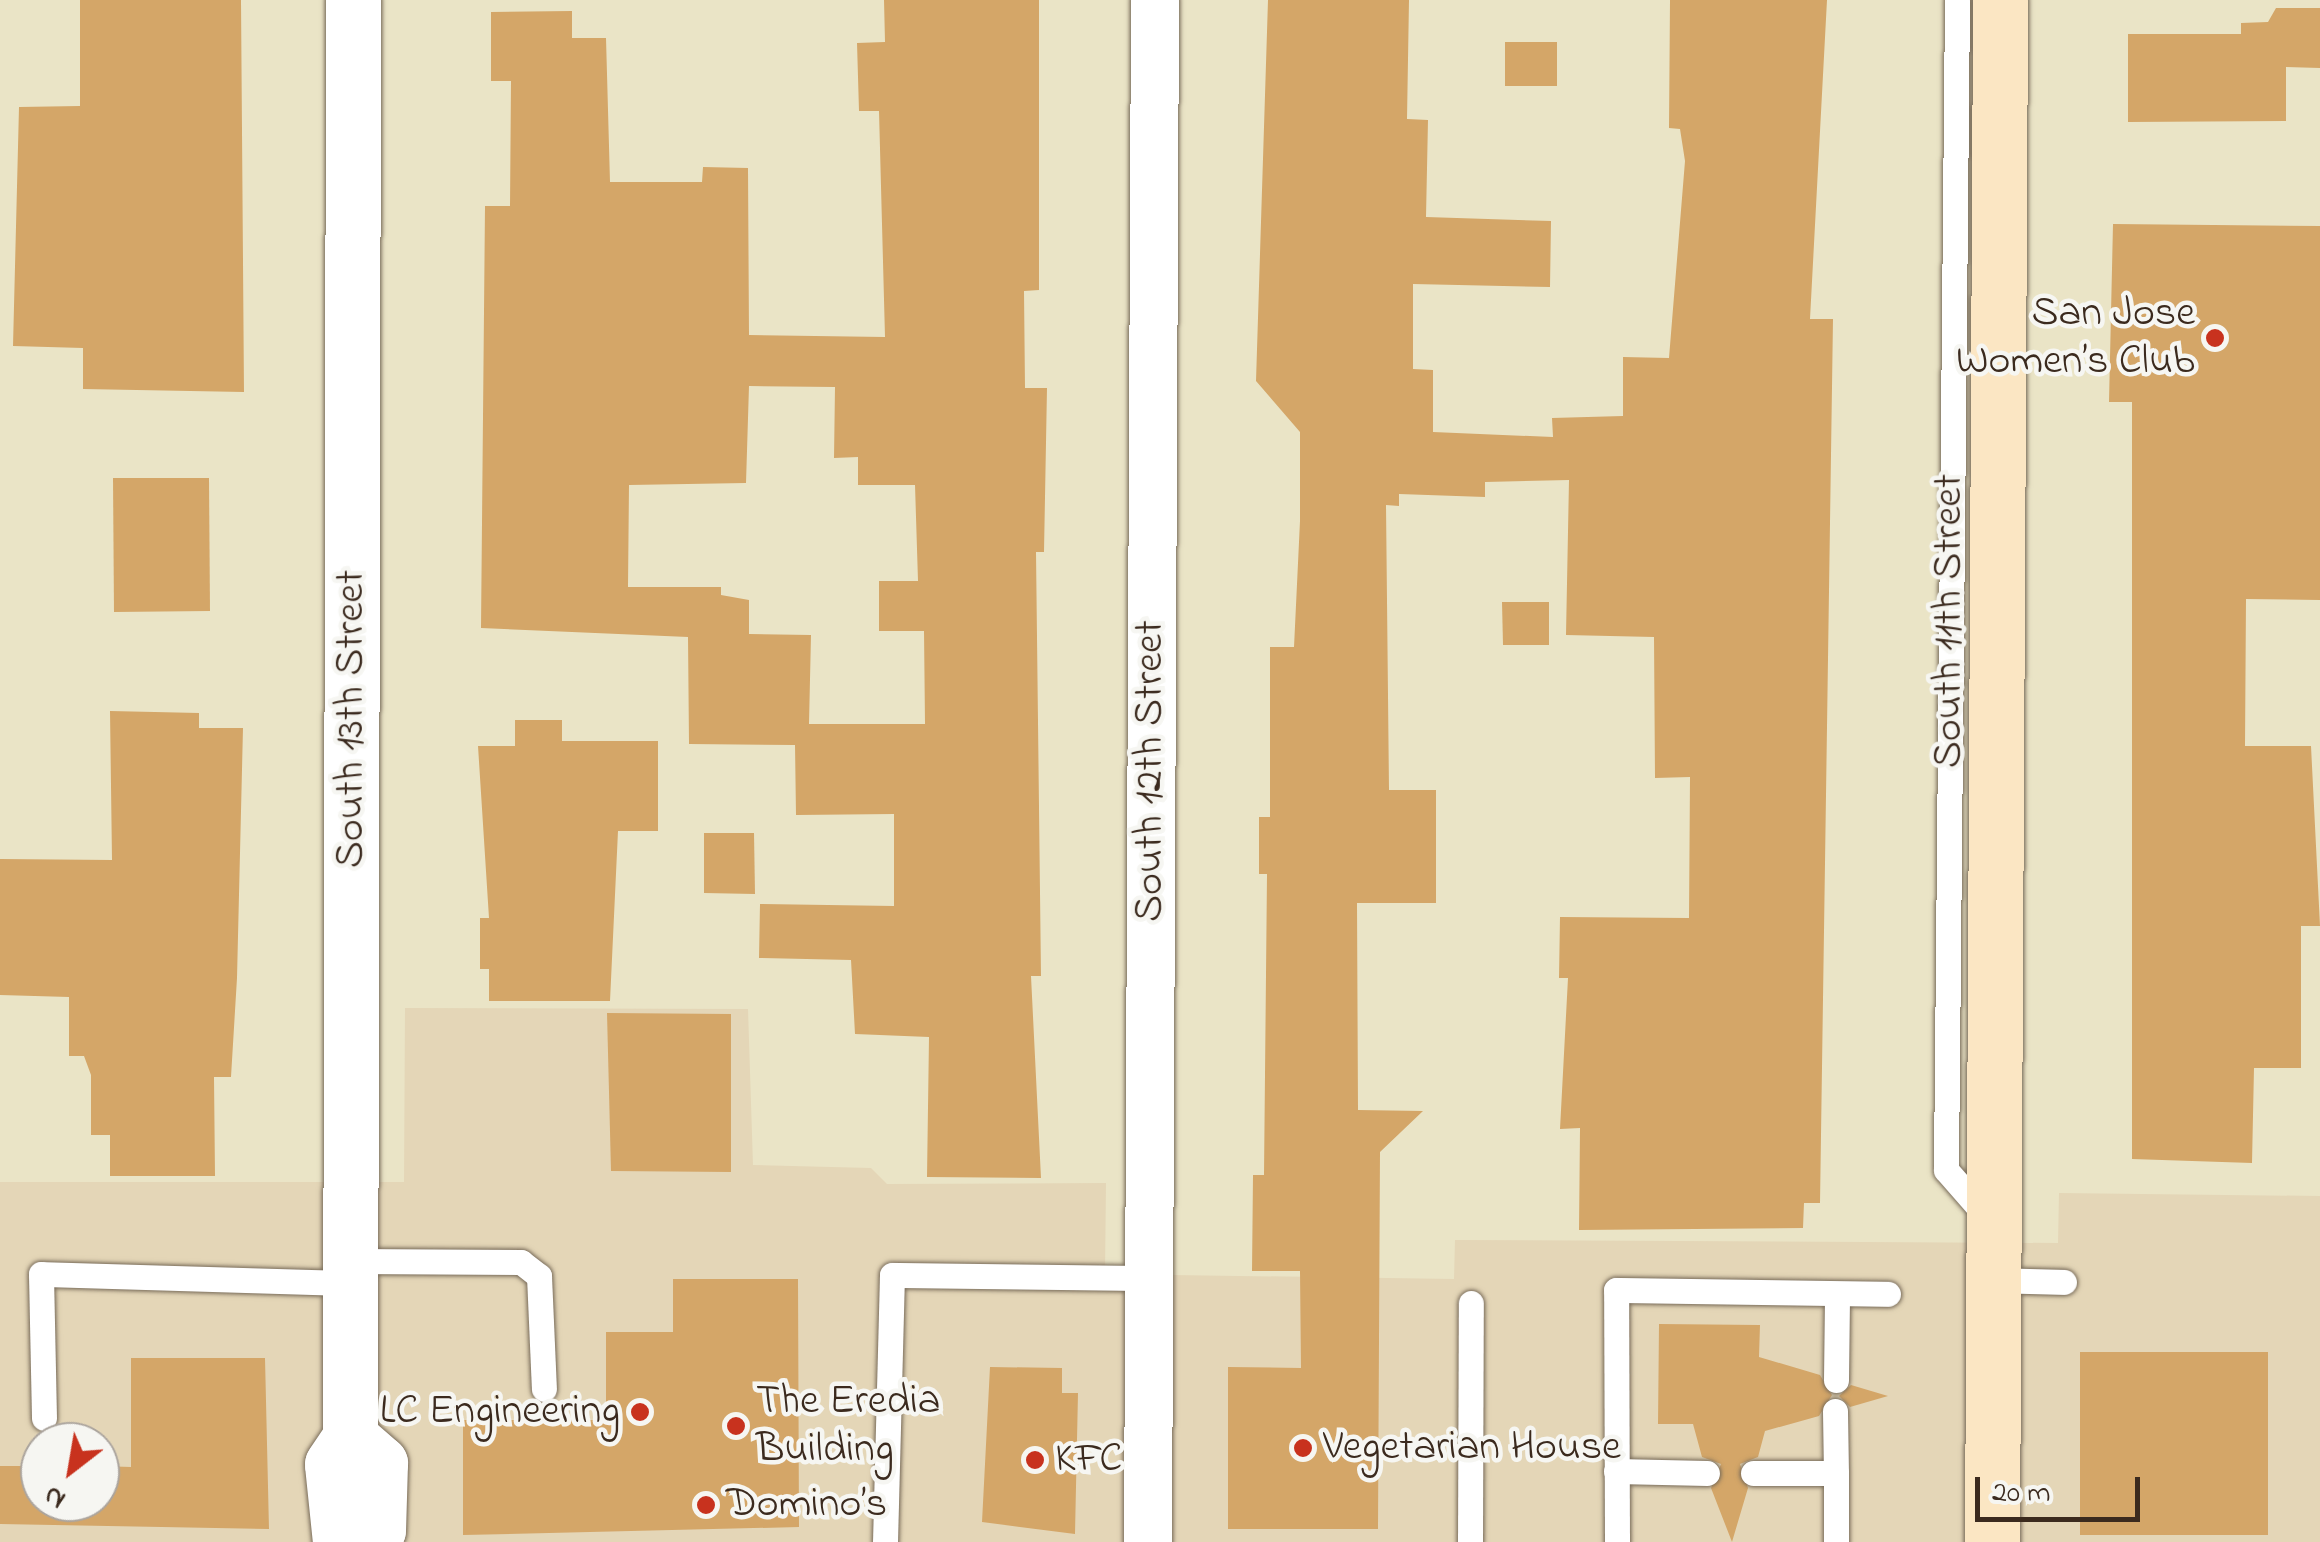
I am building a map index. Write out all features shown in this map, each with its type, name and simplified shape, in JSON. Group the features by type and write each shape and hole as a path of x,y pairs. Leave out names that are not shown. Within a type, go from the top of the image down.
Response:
{"main road":[{"name":"South 11th Street","path":"1992,1542 2000,0"}],"street":[{"name":"South 13th Street","path":"340,1542 332,1464 350,1437 353,0"},
{"name":"South 12th Street","path":"1148,1542 1155,0"},
{"path":"350,1437 380,1463 378,1530 362,1542"}],"lane":[{"name":"South 11th Street","path":"1957,0 1946,1170 1994,1226"},
{"path":"44,1418 41,1274 350,1272 521,1262 539,1276 544,1388"},
{"path":"885,1542 892,1275 1148,1278"},
{"path":"1994,1280 2064,1282"},
{"path":"1617,1542 1616,1290 1888,1294"},
{"path":"1836,1294 1836,1380"},
{"path":"1470,1303 1470,1542"},
{"path":"1836,1411 1836,1542"},
{"path":"1616,1471 1707,1473"},
{"path":"1753,1473 1836,1473"}],"shaded area":[{"path":"405,1008 748,1009 753,1165 871,1168 887,1184 1106,1183 1105,1274 1454,1279 1455,1240 2058,1243 2059,1193 2320,1196 2320,1542 0,1542 0,1182 404,1182"}],"building":[{"path":"80,0 241,0 244,392 83,389 83,348 13,346 19,107 80,106"},
{"path":"884,0 1039,0 1039,290 1024,291 1025,388 1047,388 1044,552 1036,552 1041,976 1031,976 1041,1178 927,1177 929,1037 855,1034 851,960 759,958 760,904 894,906 894,814 796,815 795,745 689,744 688,637 481,628 485,206 510,206 511,81 491,81 491,12 572,11 572,38 606,38 610,182 702,182 703,167 748,168 749,335 885,337 879,111 859,111 857,43 885,42","holes":["749,386 835,387 834,458 858,457 858,485 915,485 918,581 879,581 879,631 924,631 925,724 809,724 811,635 749,634 749,600 721,595 721,587 628,587 629,485 746,483"]},
{"path":"1268,0 1409,0 1407,119 1428,120 1426,217 1551,221 1550,287 1413,284 1413,369 1433,370 1433,432 1553,437 1552,418 1623,416 1623,357 1669,358 1685,161 1680,129 1669,128 1670,0 1827,0 1810,319 1833,319 1820,1203 1804,1203 1803,1228 1579,1230 1580,1128 1560,1129 1568,978 1559,978 1560,917 1689,918 1690,777 1655,778 1654,637 1566,635 1569,480 1485,482 1485,497 1399,494 1399,506 1386,505 1389,790 1436,790 1436,903 1357,903 1358,1110 1423,1111 1380,1152 1378,1529 1228,1529 1228,1367 1301,1368 1300,1271 1252,1271 1253,1175 1264,1175 1267,874 1259,874 1259,817 1270,817 1270,647 1294,647 1300,521 1300,432 1256,381"},
{"path":"2276,8 2320,8 2320,68 2286,67 2286,121 2128,122 2128,34 2241,34 2241,23 2268,22"},
{"path":"1505,42 1557,42 1557,86 1505,86"},
{"path":"2113,224 2320,226 2320,600 2246,599 2245,746 2311,746 2320,926 2301,926 2301,1068 2254,1068 2252,1163 2132,1159 2132,402 2109,402"},
{"path":"113,478 209,478 210,611 114,612"},
{"path":"1502,602 1549,602 1549,645 1503,645"},
{"path":"110,711 199,713 199,728 243,728 231,1077 214,1077 215,1176 110,1176 110,1135 91,1135 91,1075 84,1056 69,1056 69,997 0,995 0,859 112,860"},
{"path":"515,720 562,720 562,741 658,741 658,831 618,831 610,1001 489,1001 489,969 480,969 480,918 489,918 478,746 515,746"},
{"path":"704,833 754,833 755,894 704,893"},
{"path":"607,1013 731,1014 731,1172 611,1171"},
{"path":"673,1279 798,1279 799,1527 463,1535 463,1420 606,1420 606,1332 673,1332"},
{"path":"1659,1324 1760,1325 1759,1357 1820,1375 1832,1395 1819,1416 1765,1431 1758,1457 1740,1464 1748,1488 1732,1542 1711,1488 1721,1464 1702,1457 1693,1424 1658,1424"},
{"path":"2080,1352 2268,1352 2268,1535 2080,1535"},
{"path":"131,1358 265,1358 269,1529 0,1524 0,1466 20,1466 20,1522 120,1522 120,1467 131,1467"},
{"name":"KFC","path":"990,1367 1062,1368 1062,1393 1078,1393 1075,1534 982,1522"},
{"path":"1851,1385 1888,1396 1850,1407 1839,1396"}],"place":[{"name":"San Jose Women’s Club","path":"2215,338"},
{"name":"LC Engineering","path":"640,1412"},
{"name":"The Eredia Building","path":"736,1426"},
{"name":"Vegetarian House","path":"1303,1448"},
{"name":"KFC","path":"1035,1460"},
{"name":"Domino’s","path":"706,1505"}]}
